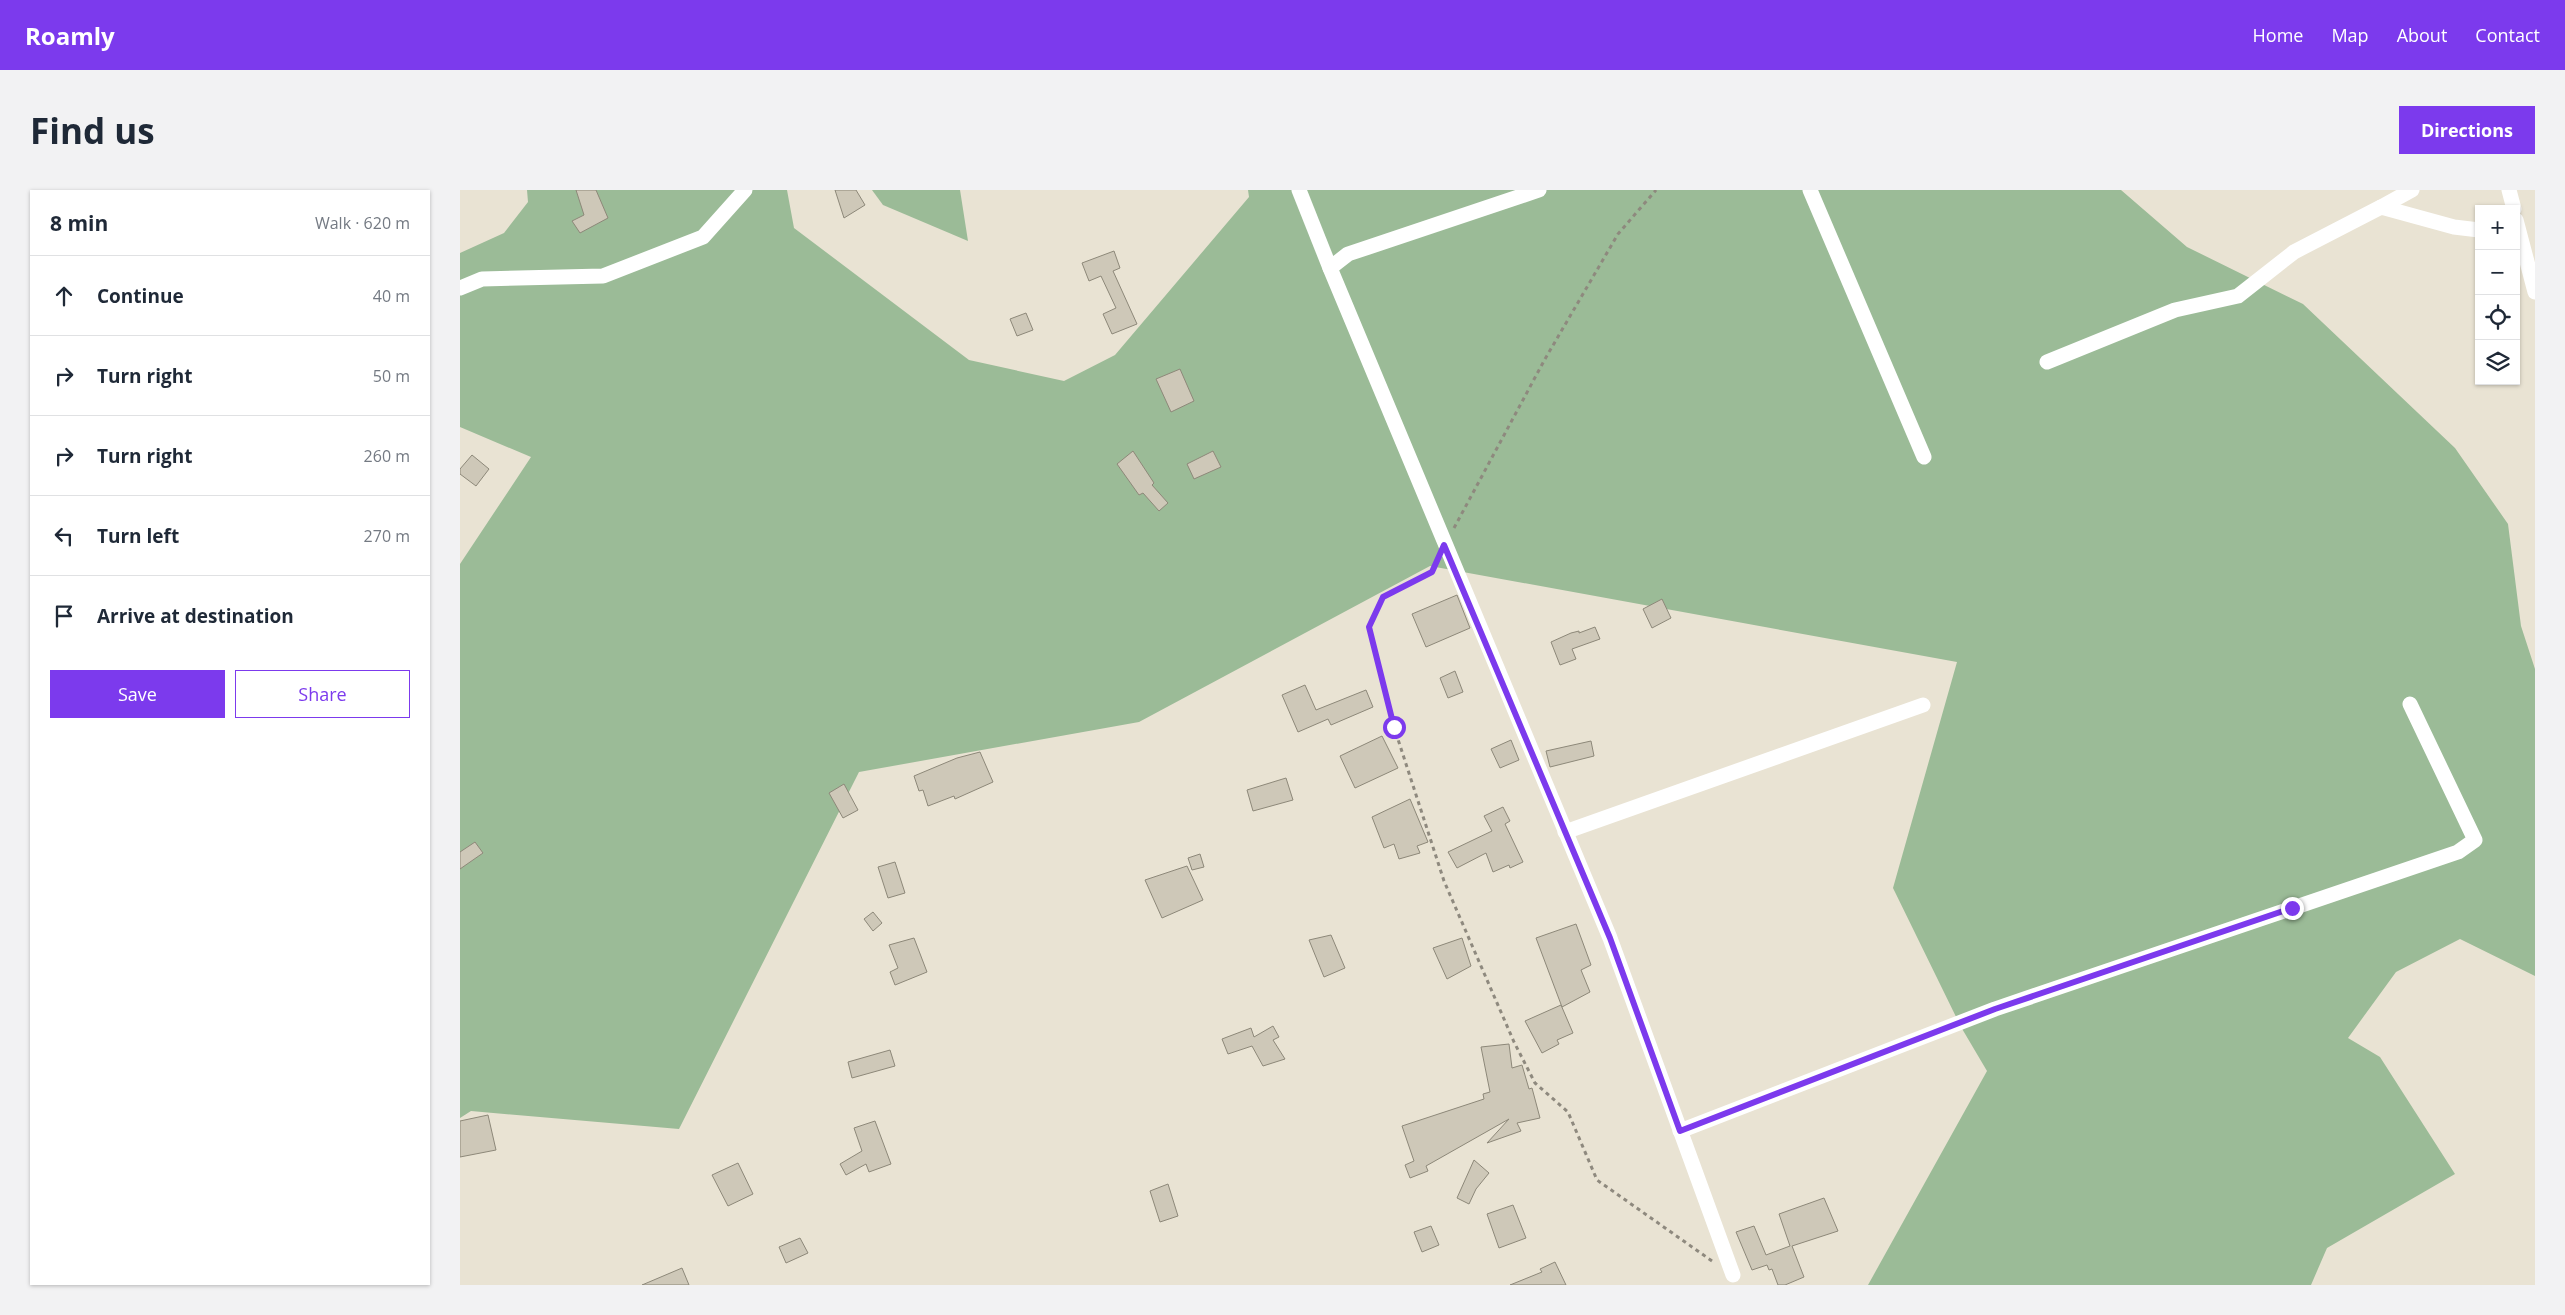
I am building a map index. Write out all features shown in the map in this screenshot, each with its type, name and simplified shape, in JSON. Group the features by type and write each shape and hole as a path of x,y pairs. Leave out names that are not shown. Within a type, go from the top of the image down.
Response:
{"street":[{"path":"460,288 482,279 603,276 703,237 745,190"},
{"path":"1299,190 1444,545 1610,938 1733,1275"},
{"path":"1330,268 1348,254 1539,190"},
{"path":"1810,190 1924,457"},
{"path":"2047,362 2175,310 2238,296 2294,252 2412,190"},
{"path":"2509,190 2513,205"},
{"path":"2381,207 2454,227 2475,230"},
{"path":"2520,243 2535,292"},
{"path":"1680,1131 1995,1009 2458,852 2475,840 2410,704"},
{"path":"1565,832 1923,706"}],"path":[{"path":"1656,190 1618,234 1545,359 1444,545 1432,572 1383,597 1369,627 1394,727 1444,881 1514,1042 1536,1083 1568,1112 1597,1180 1733,1275"}],"green space":[{"path":"527,190 787,190 794,228 969,360 1064,381 1115,355 1249,197 1248,190 2121,190 2187,247 2303,304 2455,448 2508,524 2521,626 2535,669 2535,976 2460,939 2396,972 2348,1038 2380,1057 2455,1174 2327,1248 2311,1285 1868,1285 1987,1071 1961,1027 1893,888 1957,662 1430,566 1139,722 859,772 679,1129 471,1111 460,1118 460,564 531,457 460,427 460,253 504,233 528,202"},
{"path":"872,190 960,190 968,241 883,205"}],"building":[{"path":"576,190 596,190 608,218 580,233 572,221 584,215"},
{"path":"835,190 856,190 865,205 844,218"},
{"path":"1114,251 1120,268 1113,271 1137,324 1112,334 1103,314 1116,308 1101,276 1089,281 1082,263"},
{"path":"1026,313 1033,330 1017,336 1010,319"},
{"path":"1180,369 1194,401 1171,412 1156,379"},
{"path":"1133,451 1154,483 1152,485 1168,503 1159,511 1143,493 1139,495 1117,464"},
{"path":"1213,451 1221,467 1194,479 1187,464"},
{"path":"472,455 489,469 476,486 460,474 460,469"},
{"path":"1457,595 1470,628 1426,647 1412,614"},
{"path":"1662,599 1671,618 1652,628 1643,609"},
{"path":"1595,627 1600,639 1572,649 1576,659 1560,665 1551,642 1571,633 1579,631 1579,633"},
{"path":"1455,671 1463,692 1448,698 1440,678"},
{"path":"1305,685 1316,710 1366,690 1373,707 1331,725 1328,719 1298,732 1282,695"},
{"path":"1382,736 1398,768 1355,788 1340,756"},
{"path":"1511,740 1519,760 1500,768 1491,749"},
{"path":"1591,741 1594,756 1550,767 1546,751"},
{"path":"980,752 993,782 955,799 954,796 928,806 923,790 919,791 914,776 957,758"},
{"path":"1286,778 1293,800 1253,811 1247,790"},
{"path":"844,784 858,810 843,818 829,793"},
{"path":"1410,799 1428,842 1417,846 1420,853 1399,859 1394,844 1384,848 1372,817"},
{"path":"1503,807 1510,821 1505,824 1523,862 1510,868 1509,865 1493,872 1486,853 1457,868 1448,852 1492,831 1484,816"},
{"path":"475,842 483,853 460,869 460,852"},
{"path":"1200,854 1204,867 1192,870 1188,858"},
{"path":"895,862 905,893 888,898 878,867"},
{"path":"1187,866 1203,900 1162,918 1145,880"},
{"path":"873,912 882,923 873,931 864,919"},
{"path":"1576,924 1591,965 1581,970 1590,992 1562,1007 1536,938"},
{"path":"1331,935 1345,968 1324,977 1309,940"},
{"path":"914,938 927,972 895,985 890,972 898,968 889,945"},
{"path":"1462,938 1471,966 1447,979 1433,948"},
{"path":"1561,1005 1573,1033 1557,1040 1559,1044 1542,1053 1525,1021"},
{"path":"1273,1026 1279,1037 1273,1040 1285,1059 1263,1066 1252,1046 1228,1054 1222,1039 1251,1028 1254,1037"},
{"path":"1509,1044 1512,1068 1522,1065 1529,1089 1532,1088 1540,1118 1517,1123 1521,1131 1487,1143 1509,1119 1426,1166 1428,1171 1410,1178 1405,1165 1414,1161 1402,1126 1484,1099 1483,1094 1490,1092 1481,1047"},
{"path":"890,1050 895,1066 852,1078 848,1062"},
{"path":"488,1115 496,1150 460,1157 460,1121"},
{"path":"875,1121 891,1164 869,1172 866,1164 846,1175 840,1164 862,1151 854,1128"},
{"path":"1474,1160 1489,1173 1476,1189 1469,1204 1457,1198"},
{"path":"738,1163 753,1194 728,1206 712,1175"},
{"path":"1168,1184 1178,1216 1160,1222 1150,1191"},
{"path":"1824,1198 1838,1231 1792,1246 1804,1277 1785,1285 1778,1285 1772,1269 1769,1270 1767,1265 1752,1270 1736,1232 1754,1226 1766,1255 1790,1246 1779,1214"},
{"path":"1513,1205 1526,1238 1499,1248 1487,1214"},
{"path":"1431,1226 1439,1245 1422,1252 1414,1232"},
{"path":"800,1238 808,1253 786,1263 779,1247"},
{"path":"1555,1262 1566,1285 1510,1285 1542,1272 1540,1269"},
{"path":"682,1268 689,1285 642,1285"}],"route":[{"path":"1394,727 1369,627 1383,597 1432,572 1444,545 1610,938 1680,1131 1995,1009 2292,908"}]}
